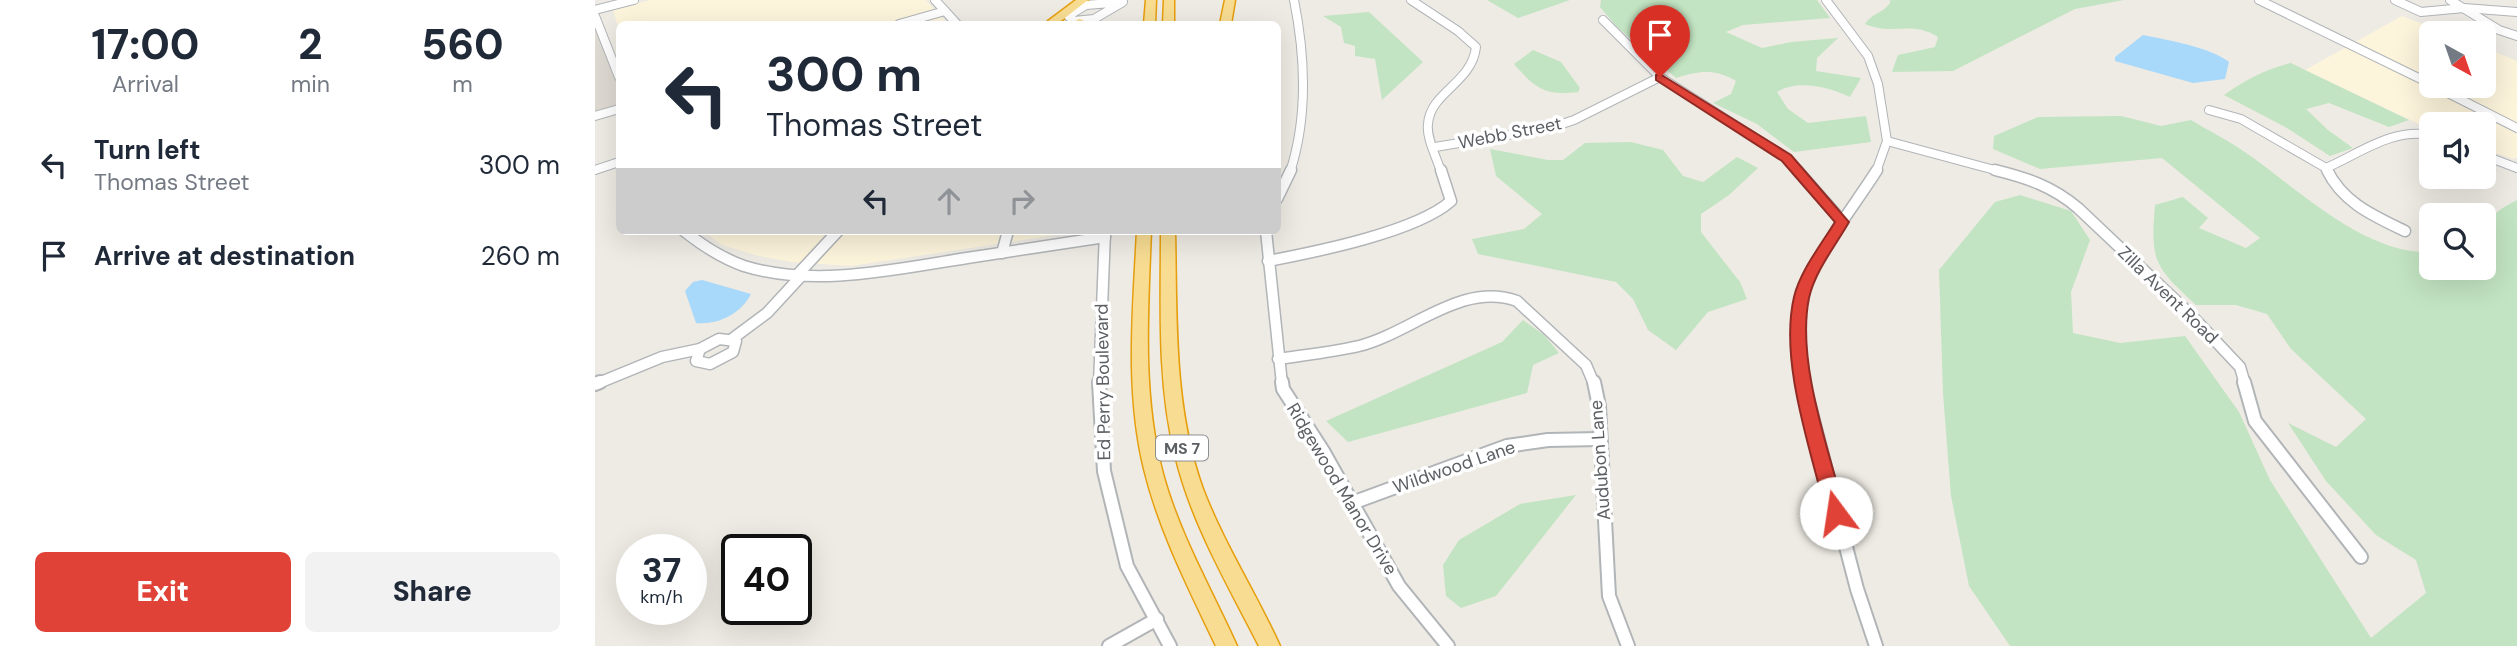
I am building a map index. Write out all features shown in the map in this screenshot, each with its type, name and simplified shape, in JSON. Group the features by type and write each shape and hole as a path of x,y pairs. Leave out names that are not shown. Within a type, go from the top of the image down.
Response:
{"highway":[{"path":"1169,0 1169,21"},
{"path":"1226,21 1230,0"},
{"path":"1056,21 1084,2"},
{"path":"1150,21 1151,3"},
{"name":"MS 7","path":"1144,235 1141,363 1144,410 1153,468 1172,529 1227,646"},
{"name":"MS 7","path":"1168,235 1170,380 1178,432 1192,484 1227,562 1270,646"}],"street":[{"path":"595,10 633,0"},
{"path":"935,0 954,21"},
{"path":"1281,193 1289,180 1303,84 1299,19 1294,0"},
{"path":"1268,261 1335,249 1425,216 1451,201 1427,127 1427,114 1434,103 1469,72 1474,62 1476,47 1458,31 1411,0"},
{"path":"1826,0 1868,56 1878,84 1887,141 1878,167 1842,222 1806,286 1799,303 1797,334 1800,367 1817,441 1857,589 1876,646"},
{"path":"2259,0 2419,79"},
{"path":"2395,0 2421,12 2464,8 2517,12"},
{"path":"2450,0 2499,30 2517,36"},
{"path":"1075,20 1084,2 1125,1"},
{"path":"1075,20 1101,17 1125,1"},
{"path":"910,21 945,11"},
{"path":"595,16 616,69"},
{"path":"1603,20 1660,77 1787,158 1842,222"},
{"name":"Webb Street","path":"1435,147 1550,128 1574,120 1660,77"},
{"path":"2458,98 2517,128"},
{"path":"595,116 616,110"},
{"path":"2209,110 2241,119 2326,168 2334,186 2348,200 2405,231"},
{"path":"2326,168 2346,161 2405,131 2419,133"},
{"name":"Zilla Avent Road","path":"1887,141 2037,181 2060,193 2078,208 2191,315 2240,367 2255,421 2361,557"},
{"path":"2496,160 2517,168"},
{"path":"595,170 616,163"},
{"path":"595,177 616,170"},
{"path":"688,235 729,260 761,269 804,274 873,272 1100,235"},
{"path":"804,274 835,235"},
{"path":"595,384 662,356 700,349 719,339 732,339 775,306 842,235"},
{"path":"1002,253 1007,235"},
{"name":"Ed Perry Boulevard","path":"1105,235 1099,388 1104,471 1127,566 1170,646"},
{"name":"Ridgewood Manor Drive","path":"1266,235 1283,389 1393,576 1448,646"},
{"name":"Audubon Lane","path":"1278,359 1358,346 1389,336 1466,299 1503,296 1517,302 1572,350 1586,365 1593,378 1599,405 1609,596 1629,646"},
{"path":"700,349 696,353 696,361 704,364 717,362 729,356 736,348 736,341 732,339"},
{"name":"Wildwood Lane","path":"1352,503 1507,446 1548,440 1600,439"},
{"path":"1109,646 1157,620"}],"shaded area":[{"path":"650,0 926,0 945,21 616,21 613,10"},
{"path":"2402,16 2419,23 2419,98 2496,98 2496,52 2517,61 2517,158 2496,153 2496,112 2419,112 2419,124 2305,70"},
{"path":"595,17 616,73 616,105 595,112"},
{"path":"708,235 1056,235 851,266 791,262 722,245"}],"green space":[{"path":"1487,0 1570,0 1518,18"},
{"path":"1601,0 1817,0 1830,18 1743,25 1726,32 1762,48 1791,42 1838,38 1817,58 1816,71 1861,78 1850,97 1833,90 1804,85 1777,92 1788,109 1808,123 1866,116 1871,142 1794,152 1757,124 1713,103 1731,94 1736,81 1721,74 1706,72 1676,78 1617,27 1600,7"},
{"path":"1888,0 2124,0 2075,9 1953,71 1892,72 1898,55 1935,47 1938,37 1919,29 1884,29 1865,24 1889,5 1891,1"},
{"path":"1369,12 1423,62 1382,100 1375,59 1355,56 1355,46 1344,43 1341,27 1323,16"},
{"path":"1533,50 1561,62 1580,88 1578,92 1557,93 1535,85 1514,64"},
{"path":"2291,63 2409,120 2389,127 2329,103 2306,109 2328,130 2353,148 2330,156 2287,128 2224,95 2256,76"},
{"path":"2121,116 2161,126 2191,120 2245,152 2336,219 2383,243 2419,251 2419,280 2496,280 2496,213 2517,200 2517,646 2010,646 1969,586 1951,496 1943,393 1939,270 1995,202 2020,195 2071,211 2090,240 2071,292 2073,333 2120,343 2185,336 2239,412 2270,480 2371,638 2426,593 2416,560 2376,535 2326,481 2288,423 2336,447 2366,419 2291,349 2267,314 2236,305 2196,305 2172,281 2158,262 2155,252 2155,205 2183,197 2208,218 2199,228 2246,248 2260,238 2162,158 2040,169 1993,149 1994,136 2038,117"},
{"path":"1631,142 1663,150 1683,176 1703,182 1737,157 1758,168 1729,195 1701,214 1701,232 1740,282 1747,299 1708,312 1676,350 1648,330 1633,299 1616,282 1478,254 1472,239 1524,229 1542,214 1496,176 1490,149 1548,160 1563,160 1585,143"},
{"path":"1523,320 1544,335 1559,353 1533,365 1527,393 1348,442 1326,421 1502,342"},
{"path":"1576,495 1496,596 1461,608 1446,596 1443,565 1459,540 1520,504"}],"water":[{"path":"2143,35 2188,45 2221,57 2229,62 2225,79 2193,83 2115,61 2115,57"},
{"path":"702,280 751,294 741,307 728,317 696,323 685,291 693,282"}],"route":[{"path":"1660,77 1787,158 1842,222 1811,273 1799,303 1797,334 1800,367 1836,513"}]}
